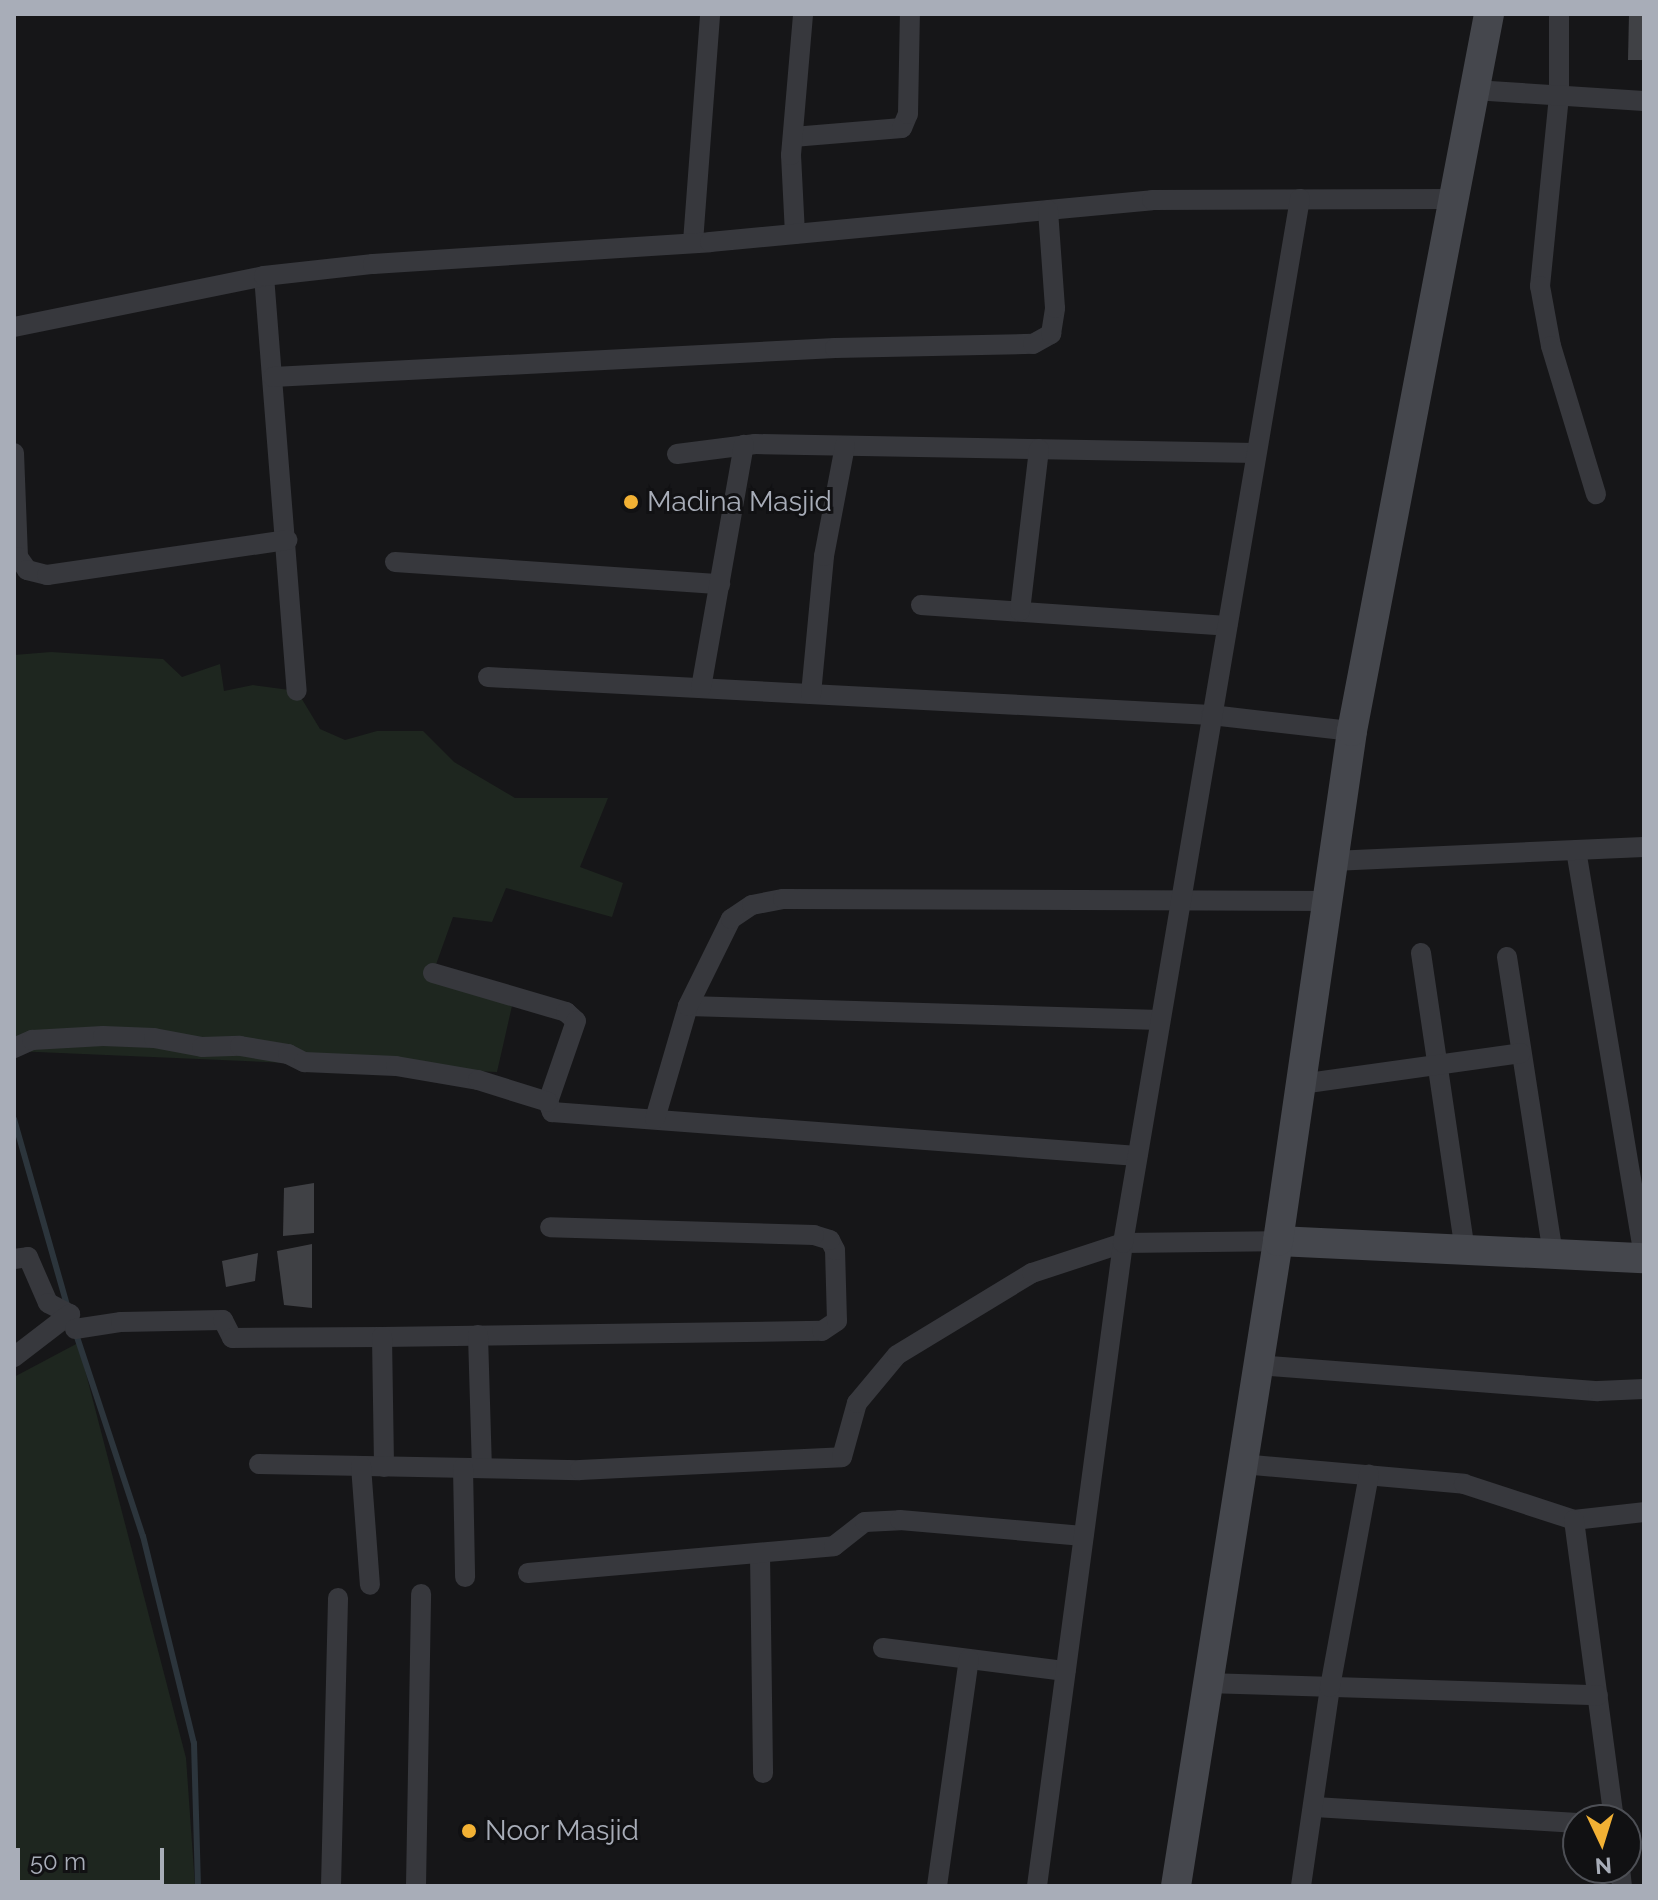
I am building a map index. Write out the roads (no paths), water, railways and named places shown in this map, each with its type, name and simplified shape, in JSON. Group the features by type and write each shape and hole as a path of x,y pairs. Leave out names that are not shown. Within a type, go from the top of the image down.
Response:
{"street":[{"path":"693,242 710,14"},
{"path":"795,234 793,137 803,14"},
{"path":"793,137 902,128 908,114 910,14"},
{"path":"1176,1886 1278,1241 1352,731 1489,14"},
{"path":"1559,14 1559,96 1540,286 1551,346 1596,494"},
{"path":"1474,90 1644,101"},
{"path":"1037,1886 1123,1243 1300,199"},
{"path":"14,327 264,276 373,264 795,234 1152,200 1453,199"},
{"path":"273,377 835,348 1033,344 1051,334 1055,308 1048,210"},
{"path":"264,276 297,691"},
{"path":"677,454 744,445 1256,453"},
{"path":"701,688 744,445"},
{"path":"811,694 824,556 845,446"},
{"path":"1020,611 1039,449"},
{"path":"14,453 18,557 27,570 47,575 287,540"},
{"path":"395,562 720,584"},
{"path":"921,605 1227,626"},
{"path":"488,677 1211,715 1352,731"},
{"path":"1333,861 1644,847"},
{"path":"259,1464 580,1470 842,1457 857,1403 897,1355 1032,1273 1123,1243 1278,1241 1644,1258 1576,850"},
{"path":"655,1119 688,1006 731,919 752,905 783,899 1327,901"},
{"path":"1421,953 1465,1250"},
{"path":"1507,957 1553,1254"},
{"path":"433,973 566,1012 576,1021 548,1102 552,1112 1137,1156"},
{"path":"688,1006 1160,1020"},
{"path":"14,1048 32,1040 103,1036 154,1038 202,1047 240,1046 288,1054 304,1062 396,1066 478,1080 548,1102"},
{"path":"1301,1084 1521,1053"},
{"path":"75,1329 121,1322 208,1319 223,1320 232,1338 382,1337 822,1331 837,1321 835,1250 830,1240 814,1235 550,1227"},
{"path":"14,1259 28,1257 48,1303 70,1314 14,1357"},
{"path":"465,1577 478,1335"},
{"path":"382,1337 384,1467"},
{"path":"1258,1365 1598,1391 1644,1389"},
{"path":"1242,1464 1464,1484 1574,1520 1644,1512"},
{"path":"361,1466 370,1585"},
{"path":"1301,1886 1315,1807 1330,1687 1369,1475"},
{"path":"528,1573 834,1546 865,1522 900,1520 1083,1536"},
{"path":"1574,1520 1612,1804"},
{"path":"760,1554 763,1773"},
{"path":"416,1886 421,1594"},
{"path":"331,1886 338,1598"},
{"path":"883,1648 1066,1671"},
{"path":"937,1886 969,1659"},
{"path":"1206,1683 1598,1695"},
{"path":"1315,1807 1562,1822"}],"waterway":[{"path":"14,1119 68,1308"},
{"path":"76,1334 143,1536 194,1743 198,1886"}],"place":[{"name":"Madina Masjid","path":"631,502"},
{"name":"Noor Masjid","path":"469,1831"}]}
